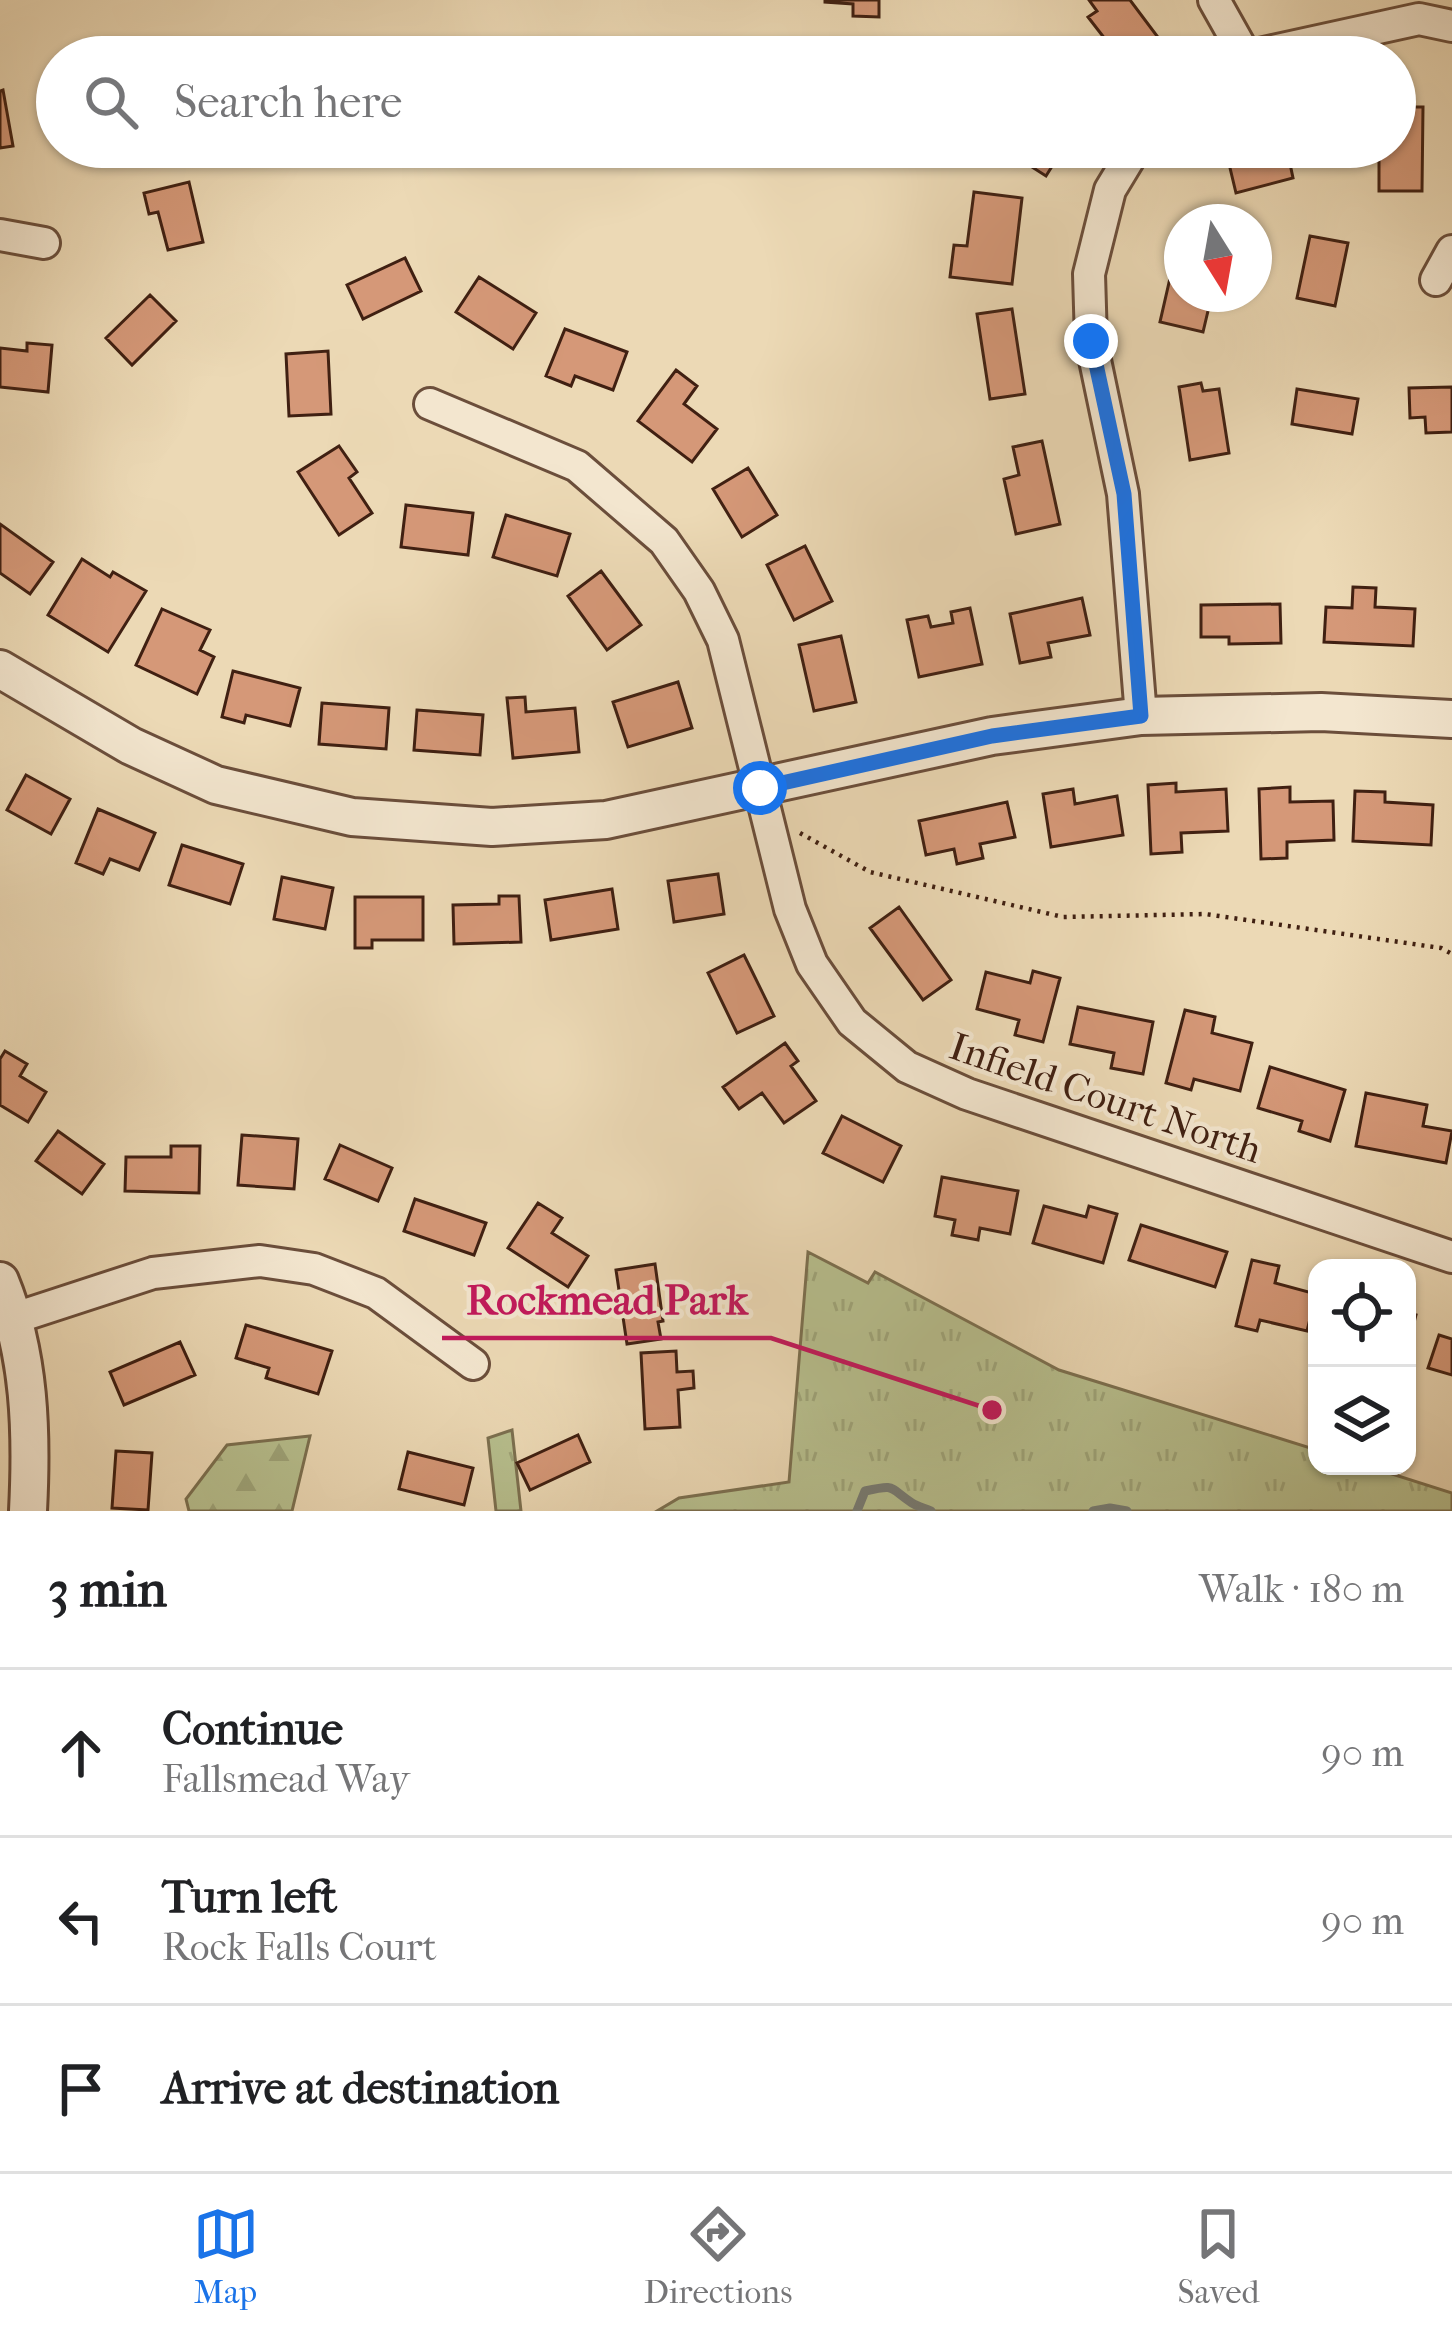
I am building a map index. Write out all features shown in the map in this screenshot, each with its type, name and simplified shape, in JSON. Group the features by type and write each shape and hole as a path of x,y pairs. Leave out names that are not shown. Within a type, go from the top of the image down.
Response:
{"street":[{"path":"1214,0 1234,36"},
{"path":"1342,36 1420,19 1452,26"},
{"path":"1123,168 1110,190 1089,274 1091,341 1124,494 1141,716"},
{"path":"0,235 44,243"},
{"path":"1436,280 1452,251"},
{"name":"Infield Court North","path":"430,404 577,466 664,541 699,591 724,640 790,909 812,964 852,1022 907,1067 967,1094 1452,1257"},
{"path":"0,669 131,746 216,785 352,817 492,827 606,820 992,736 1141,716 1321,712 1452,719"},
{"path":"15,1318 153,1273 260,1261 314,1269 376,1293 473,1364"},
{"path":"0,1281 15,1318 26,1375 28,1511"}],"path":[{"path":"795,824 797,831 870,872 1064,916 1205,914 1441,948 1452,954"}],"green space":[{"path":"808,1252 868,1283 875,1272 1059,1370 1308,1447 1308,1475 1395,1475 1452,1493 1452,1511 657,1511 679,1498 789,1482"},
{"path":"512,1430 521,1511 496,1511 488,1438"},
{"path":"310,1436 292,1511 189,1511 186,1499 227,1445"}],"building":[{"path":"825,0 879,0 879,17 853,16 853,4"},
{"path":"1089,0 1130,0 1157,36 1103,36 1088,17 1097,11"},
{"path":"0,91 13,146 0,148"},
{"path":"1416,107 1423,107 1422,191 1379,191 1379,168 1416,168"},
{"path":"1230,168 1291,168 1293,178 1236,193"},
{"path":"189,182 203,242 168,250 158,212 149,214 144,193"},
{"path":"974,192 1022,198 1012,284 950,277 954,245 967,246"},
{"path":"1310,236 1348,243 1335,306 1297,298"},
{"path":"405,258 421,291 363,319 347,285"},
{"path":"479,277 536,313 513,349 456,312"},
{"path":"150,295 176,321 132,365 106,338"},
{"path":"1164,304 1164,312 1208,312 1203,332 1160,322"},
{"path":"1012,309 1025,394 990,399 977,314"},
{"path":"565,329 627,352 613,390 575,376 571,386 546,376"},
{"path":"27,343 52,345 48,392 0,387 0,348 27,351"},
{"path":"328,351 331,414 289,416 286,354"},
{"path":"676,370 697,386 684,404 717,429 692,462 638,421"},
{"path":"1201,383 1203,391 1219,389 1229,453 1190,460 1179,387"},
{"path":"1452,387 1452,432 1426,433 1425,417 1410,418 1409,388"},
{"path":"1297,389 1358,399 1352,434 1292,424"},
{"path":"1042,441 1060,524 1016,534 1004,479 1019,475 1013,447"},
{"path":"339,446 357,472 349,478 372,513 339,535 298,472"},
{"path":"748,468 777,515 742,537 713,489"},
{"path":"406,505 473,513 468,555 401,547"},
{"path":"506,515 570,534 557,576 493,557"},
{"path":"0,524 53,562 30,594 0,573"},
{"path":"805,546 832,601 794,620 767,565"},
{"path":"82,559 146,591 108,652 48,615"},
{"path":"601,571 641,625 607,650 568,596"},
{"path":"1353,587 1376,588 1375,607 1415,609 1413,646 1324,642 1326,607 1352,608"},
{"path":"1082,598 1090,635 1048,643 1051,657 1020,663 1010,614"},
{"path":"1280,604 1281,643 1229,644 1229,637 1201,637 1201,605"},
{"path":"970,608 982,664 919,677 907,620 928,616 931,627 953,623 951,612"},
{"path":"162,609 210,630 200,650 214,657 197,694 136,665"},
{"path":"841,636 856,702 814,711 799,645"},
{"path":"233,671 300,688 290,726 246,715 244,723 222,717"},
{"path":"678,682 692,728 628,747 613,702"},
{"path":"525,697 526,712 575,708 579,752 513,758 507,698"},
{"path":"322,703 389,708 386,749 319,744"},
{"path":"417,710 483,715 480,755 414,750"},
{"path":"26,775 70,799 51,834 7,810"},
{"path":"1176,783 1176,792 1226,789 1228,831 1181,833 1182,852 1151,854 1148,785"},
{"path":"1290,787 1290,802 1333,801 1334,840 1287,842 1287,858 1261,859 1259,789"},
{"path":"1073,789 1075,804 1117,796 1123,835 1051,847 1043,794"},
{"path":"1355,791 1385,792 1385,802 1433,805 1431,845 1353,841"},
{"path":"1007,802 1015,837 980,844 983,858 957,864 954,849 926,855 919,821"},
{"path":"98,809 155,833 139,870 110,859 103,874 76,863"},
{"path":"182,845 243,864 230,904 169,885"},
{"path":"718,874 724,914 674,922 668,881"},
{"path":"282,877 333,888 325,929 274,919"},
{"path":"612,889 618,929 551,940 545,900"},
{"path":"499,896 519,896 521,942 454,944 453,905 499,904"},
{"path":"355,897 423,897 423,940 372,940 372,948 355,948"},
{"path":"899,907 951,980 923,1000 870,928"},
{"path":"744,955 774,1016 737,1033 708,973"},
{"path":"1033,971 1060,978 1043,1042 1015,1035 1019,1020 977,1009 986,972 1030,983"},
{"path":"1078,1007 1153,1022 1143,1074 1111,1068 1114,1053 1070,1044"},
{"path":"1185,1010 1215,1017 1212,1033 1252,1043 1240,1091 1194,1079 1191,1090 1166,1083"},
{"path":"785,1043 798,1061 791,1066 816,1101 784,1123 762,1093 739,1109 723,1087"},
{"path":"5,1051 27,1064 20,1076 46,1092 28,1122 0,1105 0,1059"},
{"path":"1270,1067 1345,1090 1330,1141 1299,1131 1302,1121 1258,1108"},
{"path":"1366,1093 1427,1105 1423,1126 1452,1131 1446,1163 1356,1146"},
{"path":"842,1116 901,1146 883,1182 823,1153"},
{"path":"58,1131 104,1164 82,1194 36,1161"},
{"path":"242,1135 298,1139 294,1189 238,1185"},
{"path":"340,1145 392,1168 378,1201 325,1179"},
{"path":"171,1146 200,1146 199,1193 125,1191 126,1157 171,1157"},
{"path":"942,1177 1018,1191 1010,1234 980,1228 978,1240 952,1235 955,1220 935,1216"},
{"path":"415,1199 486,1223 474,1255 404,1231"},
{"path":"538,1203 562,1218 552,1233 588,1256 568,1287 508,1248"},
{"path":"1044,1206 1086,1217 1089,1206 1117,1214 1103,1263 1033,1243"},
{"path":"1141,1225 1227,1252 1215,1287 1129,1260"},
{"path":"1252,1260 1279,1266 1275,1283 1308,1292 1307,1331 1260,1320 1257,1331 1236,1326"},
{"path":"655,1264 661,1339 627,1344 616,1270"},
{"path":"246,1325 332,1351 318,1394 266,1378 269,1368 236,1358"},
{"path":"1439,1335 1452,1339 1452,1375 1428,1368"},
{"path":"180,1342 195,1375 124,1405 110,1372"},
{"path":"676,1351 677,1372 693,1371 694,1388 678,1390 680,1427 645,1429 641,1353"},
{"path":"578,1435 590,1462 530,1490 517,1463"},
{"path":"116,1451 152,1453 148,1510 112,1508"},
{"path":"408,1452 473,1468 464,1505 399,1489"}],"waterway":[{"path":"857,1511 865,1491 888,1488 931,1511"},
{"path":"1093,1511 1127,1511"}],"place":[{"name":"Rockmead Park","path":"992,1410"}],"route":[{"path":"760,788 992,736 1141,716 1124,494 1091,341"}]}
